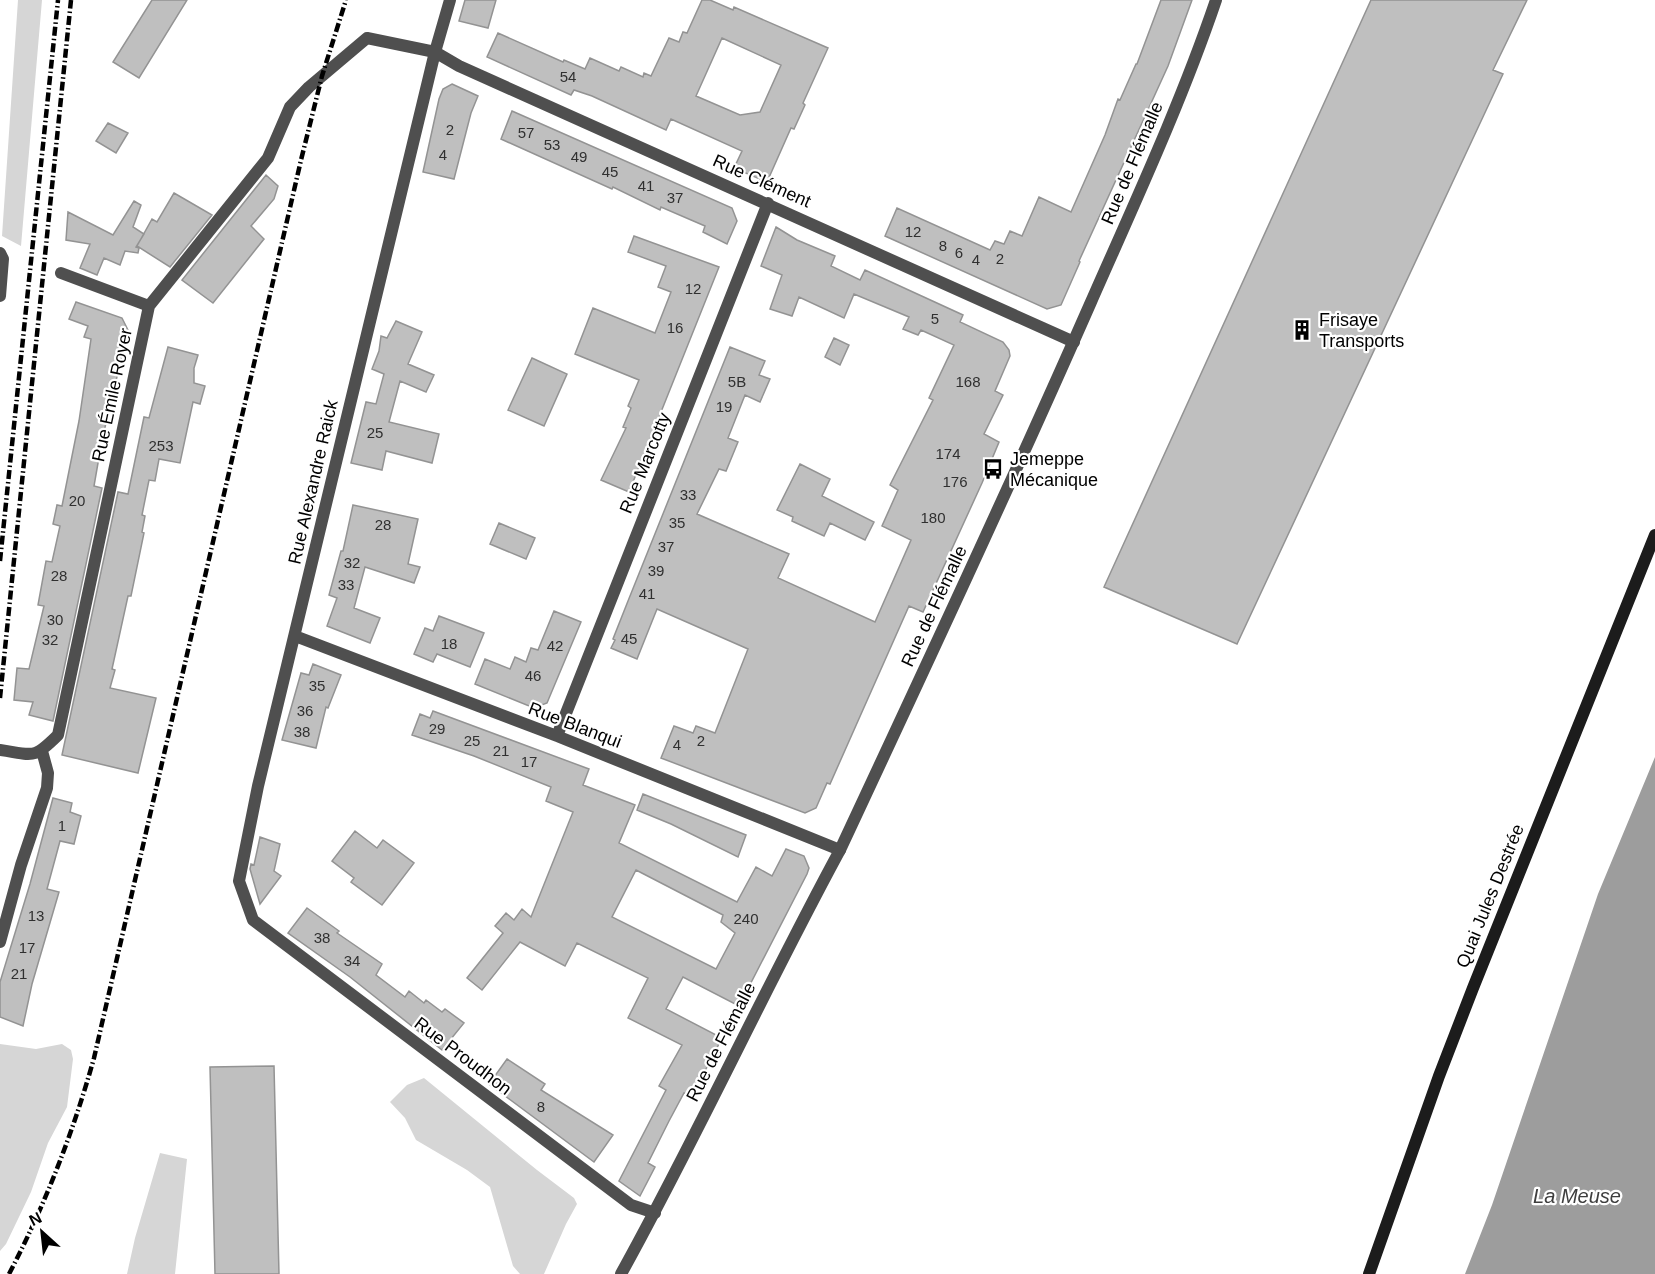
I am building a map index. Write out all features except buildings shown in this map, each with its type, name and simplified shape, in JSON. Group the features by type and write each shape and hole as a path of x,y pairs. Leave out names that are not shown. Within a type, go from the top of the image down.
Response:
{"main road":[{"name":"Quai Jules Destrée","path":"1369,1274 1439,1076 1473,988 1655,535"}],"street":[{"path":"435,52 450,0"},
{"name":"Rue de Flémalle","path":"621,1274 655,1214 840,850 1074,342 1154,159 1206,31 1216,0"},
{"name":"Rue Émile Royer","path":"42,751 58,735 149,306 268,158 290,106 309,87 367,38 435,52"},
{"name":"Rue Clément","path":"435,52 467,69 768,203 874,254 1074,342"},
{"name":"Rue Alexandre Raick","path":"253,921 239,881 258,786 435,52"},
{"name":"Rue Marcotty","path":"557,736 768,203"},
{"path":"0,296 1,256"},
{"path":"61,273 149,306"},
{"name":"Rue Blanqui","path":"295,636 557,736 840,850"},
{"path":"0,750 34,755 42,751 48,773 47,788 21,865 0,942"},
{"name":"Rue Proudhon","path":"253,921 631,1205 655,1214"}],"shaded area":[{"path":"18,0 42,0 21,246 2,236"},
{"path":"0,1044 36,1049 62,1044 71,1050 73,1059 67,1107 48,1143 31,1192 6,1244 0,1251"},
{"path":"424,1078 574,1198 577,1204 544,1274 520,1274 513,1266 490,1187 467,1170 416,1140 405,1118 390,1102 407,1085"},
{"path":"160,1153 187,1159 175,1274 127,1274 135,1238"}],"water":[{"name":"La Meuse","path":"1655,757 1655,1274 1465,1274 1492,1205 1598,894"}],"railway":[{"path":"0,561 58,0"},
{"path":"0,698 71,0"},
{"path":"9,1274 35,1222 57,1168 94,1058 301,160 322,76 346,0"}],"place":[{"name":"Frisaye Transports","path":"1302,330"},
{"name":"Jemeppe Mécanique","path":"993,469"}]}
